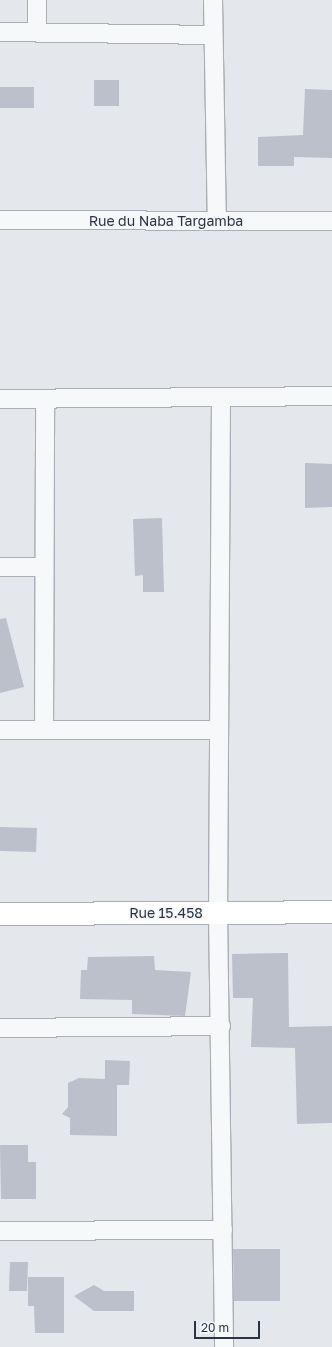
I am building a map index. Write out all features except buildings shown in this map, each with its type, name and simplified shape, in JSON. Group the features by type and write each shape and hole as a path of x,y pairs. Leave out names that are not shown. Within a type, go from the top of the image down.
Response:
{"main road":[{"name":"Rue 15.458","path":"0,914 332,912"}],"street":[{"path":"37,0 37,32"},
{"path":"213,0 217,221"},
{"path":"0,32 213,35"},
{"name":"Rue du Naba Targamba","path":"0,220 332,221"},
{"path":"0,399 45,400 332,396"},
{"path":"221,398 218,912 221,1026 224,1347"},
{"path":"44,729 42,567 45,400"},
{"path":"0,567 42,567"},
{"path":"0,730 218,730"},
{"path":"0,1028 221,1026"},
{"path":"0,1231 223,1230"}]}
